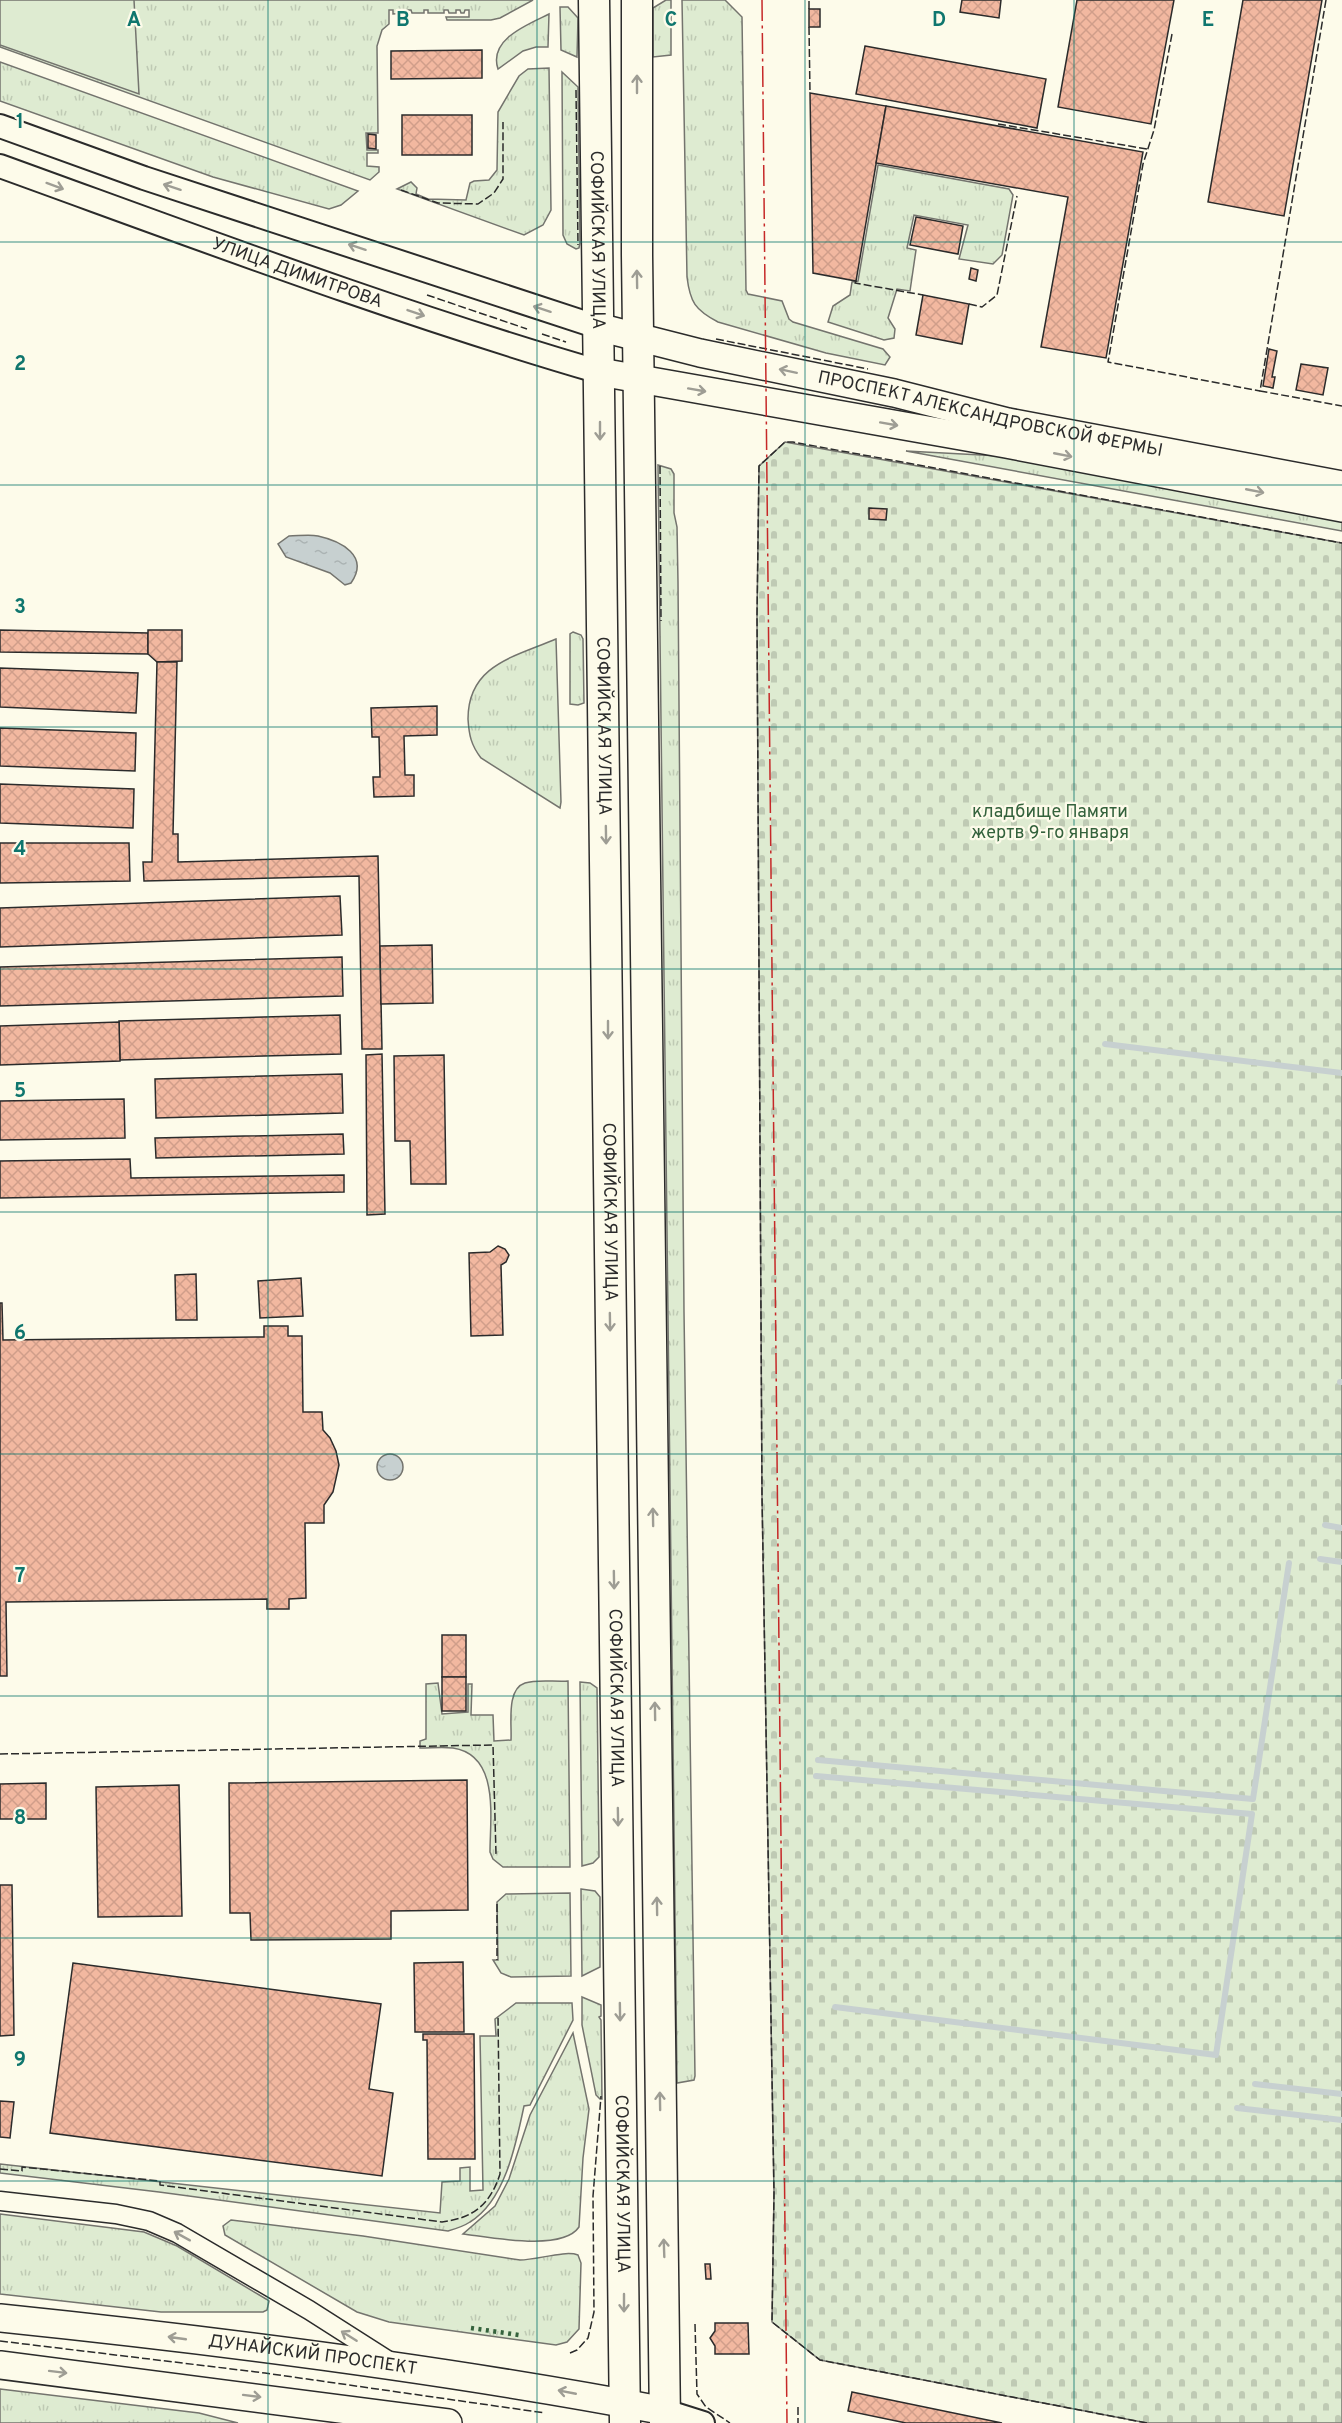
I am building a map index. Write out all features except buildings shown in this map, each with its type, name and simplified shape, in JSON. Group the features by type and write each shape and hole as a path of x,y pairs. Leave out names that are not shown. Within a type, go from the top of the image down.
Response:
{"main road":[{"name":"СОФИЙСКАЯ УЛИЦА","path":"594,0 625,2413"},
{"path":"637,0 657,1925 665,2417"},
{"name":"ПРОСПЕКТ АЛЕКСАНДРОВСКОЙ ФЕРМЫ","path":"598,327 639,338 894,393 1008,422 1342,485"},
{"name":"ПРОСПЕКТ АЛЕКСАНДРОВСКОЙ ФЕРМЫ","path":"600,372 994,442 1342,508"},
{"name":"ДУНАЙСКИЙ ПРОСПЕКТ","path":"0,2318 122,2331 398,2367 558,2391 625,2413 665,2417"},
{"path":"0,2365 342,2416 448,2423"}],"street":[{"path":"0,126 144,177 598,327"},
{"name":"УЛИЦА ДИМИТРОВА","path":"0,166 274,265 526,351 600,372"},
{"path":"0,2201 116,2214 149,2221 177,2233 309,2310 398,2367"},
{"path":"665,2417 703,2423"}],"green space":[{"path":"0,0 134,0 139,94 0,45"},
{"path":"94,0 533,0 500,18 491,20 447,20 446,17 469,17 469,10 465,10 464,13 460,10 456,10 456,13 449,13 448,10 444,10 444,13 428,13 428,10 424,10 424,13 412,13 408,10 407,13 393,14 393,10 389,10 389,24 382,30 377,46 378,133 366,133 367,150 378,150 378,153 367,153 367,166 379,167 379,172 370,180 0,47 0,18"},
{"path":"666,0 671,0 671,55 653,57 653,8"},
{"path":"682,0 725,0 742,17 746,290 748,294 782,301 789,319 793,322 883,349 890,357 885,365 826,353 718,322 699,309 692,299 687,277"},
{"path":"560,7 568,7 578,18 577,57 561,50"},
{"path":"549,14 548,47 536,47 523,51 498,69 496,58 504,41 521,28"},
{"path":"0,62 358,191 341,205 329,209 213,177 0,101"},
{"path":"549,68 551,210 543,225 524,235 397,189 411,182 417,188 416,194 428,199 466,200 470,183 489,180 497,170 498,112 519,76 528,69"},
{"path":"562,72 578,87 580,243 579,248 576,249 567,244 563,235"},
{"path":"878,165 1009,189 1013,195 1002,255 993,264 959,259 968,225 914,215 907,248 916,250 910,291 897,289 888,318 895,329 894,338 884,340 828,322 833,306 850,295 852,282 858,281"},
{"name":"кладбище Памяти жертв 9-го января","path":"785,442 1342,543 1342,2423 1147,2423 820,2360 772,2322 774,2193 762,1496 757,616 759,466"},
{"path":"906,451 1000,456 1342,521 1342,531"},
{"path":"658,465 671,469 674,474 678,582 684,1312 695,2076 694,2080 677,2083"},
{"path":"573,632 581,635 583,639 584,703 578,705 570,704 570,634"},
{"path":"556,639 560,808 481,758 471,740 468,719 470,701 476,686 485,675 510,658"},
{"path":"535,1681 568,1681 570,1867 503,1867 493,1859 490,1852 491,1806 485,1775 479,1762 468,1753 453,1748 420,1748 420,1741 426,1739 426,1684 438,1683 442,1714 468,1712 468,1684 472,1684 471,1715 493,1715 494,1741 511,1740 512,1699 519,1687"},
{"path":"580,1682 590,1683 597,1688 599,1857 593,1863 582,1866"},
{"path":"581,1889 595,1891 600,1897 600,1967 582,1976"},
{"path":"570,1893 571,1976 511,1977 501,1973 493,1960 498,1960 497,1902 506,1894"},
{"path":"582,1997 601,2005 601,2016 599,2017 601,2020 602,2099 596,2095 582,2025"},
{"path":"516,2003 572,2003 573,2020 530,2105 524,2106 513,2154 492,2200 482,2213 468,2223 448,2231 0,2173 0,2164 440,2213 442,2182 460,2181 460,2168 470,2167 470,2191 483,2190 480,2036 496,2036 495,2019"},
{"path":"573,2033 589,2109 583,2158 579,2227 570,2235 542,2241 507,2240 463,2234 495,2206 509,2179 530,2115"},
{"path":"0,2214 144,2232 177,2246 266,2299 269,2301 267,2310 263,2312 161,2312 0,2294"},
{"path":"231,2220 363,2236 520,2260 566,2254 578,2255 581,2263 579,2329 567,2342 556,2345 389,2322 357,2312 225,2235 223,2226"},
{"path":"0,2389 199,2413 238,2423 0,2423"}],"water":[{"path":"289,536 318,536 344,546 355,558 357,565 351,583 345,585 330,573 286,557 278,544"},
{"path":"390,1454 400,1457 403,1467 400,1477 390,1480 380,1477 377,1467 380,1457"}],"waterway":[{"path":"1105,1044 1342,1073"},
{"path":"1325,1525 1342,1528"},
{"path":"1320,1559 1342,1562"},
{"path":"818,1760 1253,1799 1289,1563"},
{"path":"816,1776 1252,1814 1216,2055 835,2007"},
{"path":"1255,2084 1342,2094"},
{"path":"1237,2108 1342,2120"}],"hedge":[{"path":"471,2328 519,2335"}],"fence":[{"path":"809,0 809,9"},
{"path":"1326,0 1260,391 1342,406"},
{"path":"809,27 810,93"},
{"path":"1172,34 1154,130 1143,164 1108,362 1260,391"},
{"path":"576,90 578,245"},
{"path":"401,190 438,203 478,204 494,193 503,179 503,122"},
{"path":"998,124 1147,149"},
{"path":"969,304 982,307 997,295 1017,196"},
{"path":"856,281 855,283 923,295"},
{"path":"427,295 527,329"},
{"path":"542,334 566,342"},
{"path":"716,339 868,369"},
{"path":"1147,2423 820,2360 772,2322 774,2193 762,1496 757,616 759,466 785,442 793,442 1342,543"},
{"path":"660,466 661,621"},
{"path":"0,1754 493,1745 496,1854"},
{"path":"497,1904 497,1960"},
{"path":"0,2169 22,2171 22,2167 160,2181 160,2185 442,2222 463,2217 485,2202 500,2174 498,2016"},
{"path":"570,2353 577,2350 588,2338 594,2312 593,2196 601,2096"},
{"path":"695,2324 697,2394 706,2407 730,2423"},
{"path":"0,2341 265,2373 545,2413"},
{"path":"798,2407 798,2423"}],"power":[{"path":"762,0 787,2423"}]}
